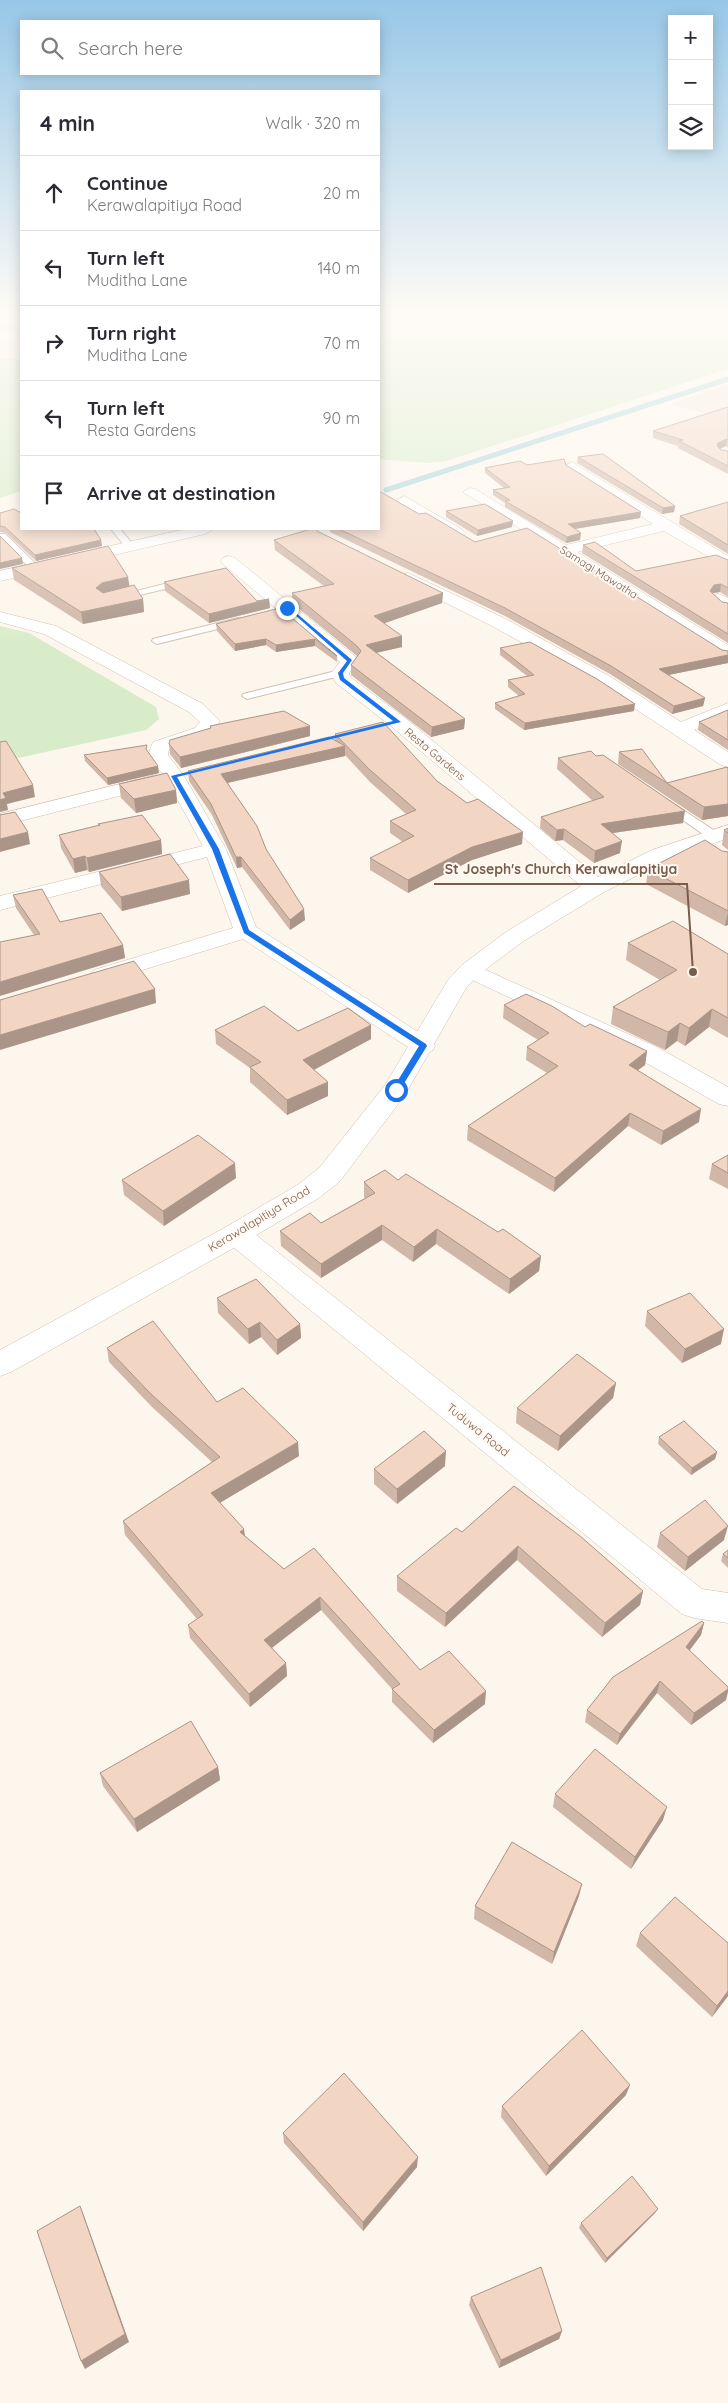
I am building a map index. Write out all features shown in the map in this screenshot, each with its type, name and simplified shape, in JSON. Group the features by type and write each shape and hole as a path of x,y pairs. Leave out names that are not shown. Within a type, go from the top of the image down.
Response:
{"street":[{"path":"572,466 728,563"},
{"name":"Samagi Mawatha","path":"470,492 725,648"},
{"path":"404,500 468,539"},
{"path":"564,550 666,526"},
{"path":"512,534 530,529"},
{"path":"0,576 201,530"},
{"path":"231,567 287,608 350,661 340,673"},
{"path":"394,570 498,622 603,680 728,761"},
{"path":"0,616 50,630 196,708 211,721 202,732 160,746 158,755 183,774 216,849 246,931 423,1046"},
{"name":"Resta Gardens","path":"340,673 342,679 388,724 596,887"},
{"path":"680,729 728,709"},
{"path":"0,820 183,774"},
{"name":"Kerawalapitiya Road","path":"0,1364 236,1234 308,1191 330,1174 359,1140 396,1090 423,1046 456,985 470,970 514,937 596,887 660,855 715,841"},
{"path":"0,903 216,849"},
{"path":"85,980 246,931"},
{"path":"470,970 648,1053 728,1098"},
{"name":"Tuduwa Road","path":"236,1234 694,1603 728,1608"}],"lane":[{"path":"116,530 130,547"},
{"path":"2,536 35,568"},
{"path":"104,600 199,578"},
{"path":"269,613 287,608"},
{"path":"157,641 250,617"},
{"path":"247,696 340,673"},
{"path":"658,797 715,841"}],"green space":[{"path":"0,429 20,429 20,491 0,498"},
{"path":"380,429 544,429 447,461 428,463 380,459"},
{"path":"0,626 29,633 156,707 159,719 146,730 0,762"}],"building":[{"path":"659,429 728,429 728,440 718,443 717,446 721,450 728,451 728,466 679,441 683,440 653,431"},
{"path":"603,454 675,506 663,508 578,457"},
{"path":"564,459 566,465 641,512 568,524 581,533 567,537 505,501 510,500 493,490 510,487 485,468 520,461 527,465"},
{"path":"380,492 419,514 426,513 475,542 527,528 722,650 728,651 728,655 659,669 705,698 674,706 611,666 505,608 341,530 380,530"},
{"path":"728,502 728,545 680,516"},
{"path":"485,504 513,521 478,530 446,511"},
{"path":"14,509 20,512 20,530 95,530 101,540 35,555 5,527 0,526 0,513"},
{"path":"308,530 316,530 443,593 374,616 402,636 366,645 465,719 432,727 351,665 361,651 357,646 292,593 334,584 274,540"},
{"path":"0,536 22,558 0,563"},
{"path":"595,542 636,571 716,555 728,560 728,588 721,584 714,585 710,591 722,602 728,603 728,634 583,545"},
{"path":"108,546 128,577 102,583 96,588 103,593 134,585 143,599 81,612 12,568"},
{"path":"226,568 257,601 269,599 209,614 164,582"},
{"path":"280,608 337,656 315,639 276,645 266,639 235,644 216,624"},
{"path":"530,642 597,679 635,704 525,723 495,703 525,694 508,680 534,675 500,648"},
{"path":"728,710 728,740 699,722"},
{"path":"284,711 310,726 180,757 169,744 170,740 211,728 210,726"},
{"path":"383,722 437,781 467,803 478,799 523,832 472,847 408,880 370,858 414,836 390,821 416,810 370,770 335,734"},
{"path":"329,737 345,746 221,774 257,826 266,849 304,909 290,920 241,857 236,857 211,804 188,771"},
{"path":"6,741 33,785 3,793 6,798 0,800 0,742"},
{"path":"147,745 146,749 158,766 107,778 84,755"},
{"path":"642,749 667,783 727,767 728,804 704,807 619,752"},
{"path":"591,751 596,756 603,755 685,811 601,824 622,841 595,851 564,829 557,830 541,817 604,797 558,758"},
{"path":"167,773 176,790 134,799 119,784"},
{"path":"15,812 28,832 0,839 0,815"},
{"path":"142,815 161,840 87,858 85,856 73,859 59,835 100,825 98,824"},
{"path":"705,840 722,851 728,852 728,911 648,869"},
{"path":"170,854 189,880 121,897 99,872"},
{"path":"42,889 60,922 101,913 123,945 0,982 0,942 40,934 13,895"},
{"path":"673,921 728,954 728,1018 712,1009 689,1028 680,1023 668,1032 613,1007 677,970 628,943"},
{"path":"134,961 155,989 0,1035 0,1000"},
{"path":"526,994 552,1006 585,1027 590,1024 647,1051 629,1065 701,1109 663,1131 630,1113 555,1178 468,1126 558,1066 527,1047 549,1033 504,1005"},
{"path":"264,1006 298,1031 348,1008 371,1025 303,1060 328,1082 287,1100 250,1067 261,1062 215,1030"},
{"path":"198,1135 235,1163 163,1211 122,1180"},
{"path":"728,1155 728,1173 712,1164"},
{"path":"385,1170 398,1180 406,1174 498,1232 503,1229 541,1256 510,1279 437,1229 414,1247 382,1225 321,1264 280,1231 310,1213 321,1223 375,1193 364,1182"},
{"path":"256,1279 300,1324 277,1340 260,1322 248,1329 217,1298"},
{"path":"690,1293 724,1329 685,1349 647,1311"},
{"path":"153,1321 217,1402 243,1388 298,1442 211,1493 244,1529 240,1532 284,1569 314,1548 420,1670 449,1651 486,1691 434,1730 392,1689 400,1684 320,1597 264,1640 286,1663 249,1694 188,1625 203,1615 123,1521 220,1457 150,1393 107,1348"},
{"path":"577,1354 616,1383 560,1436 517,1408"},
{"path":"684,1421 717,1452 692,1468 659,1437"},
{"path":"424,1431 446,1451 397,1489 374,1469"},
{"path":"514,1486 580,1536 643,1591 605,1623 518,1546 446,1613 397,1576 456,1528 462,1532"},
{"path":"705,1500 728,1526 688,1557 660,1533"},
{"path":"728,1550 728,1558 723,1554"},
{"path":"702,1621 704,1623 686,1647 728,1689 694,1713 660,1681 620,1734 587,1710 613,1677"},
{"path":"191,1721 218,1767 134,1819 100,1773"},
{"path":"595,1749 667,1807 635,1857 555,1794"},
{"path":"512,1842 582,1884 554,1952 475,1906"},
{"path":"675,1897 728,1943 728,1991 717,2006 640,1933"},
{"path":"582,2030 630,2085 549,2166 502,2106"},
{"path":"344,2073 418,2157 363,2222 283,2133"},
{"path":"632,2176 658,2209 607,2258 581,2223"},
{"path":"80,2206 125,2334 81,2361 37,2231"},
{"path":"541,2267 562,2331 501,2360 471,2297"}],"waterway":[{"path":"386,490 574,429"}],"place":[{"name":"St Joseph's Church Kerawalapitiya","path":"693,972"}],"route":[{"path":"287,608 350,661 340,673 342,679 398,722 174,776 216,849 246,931 423,1046 396,1090"}]}
